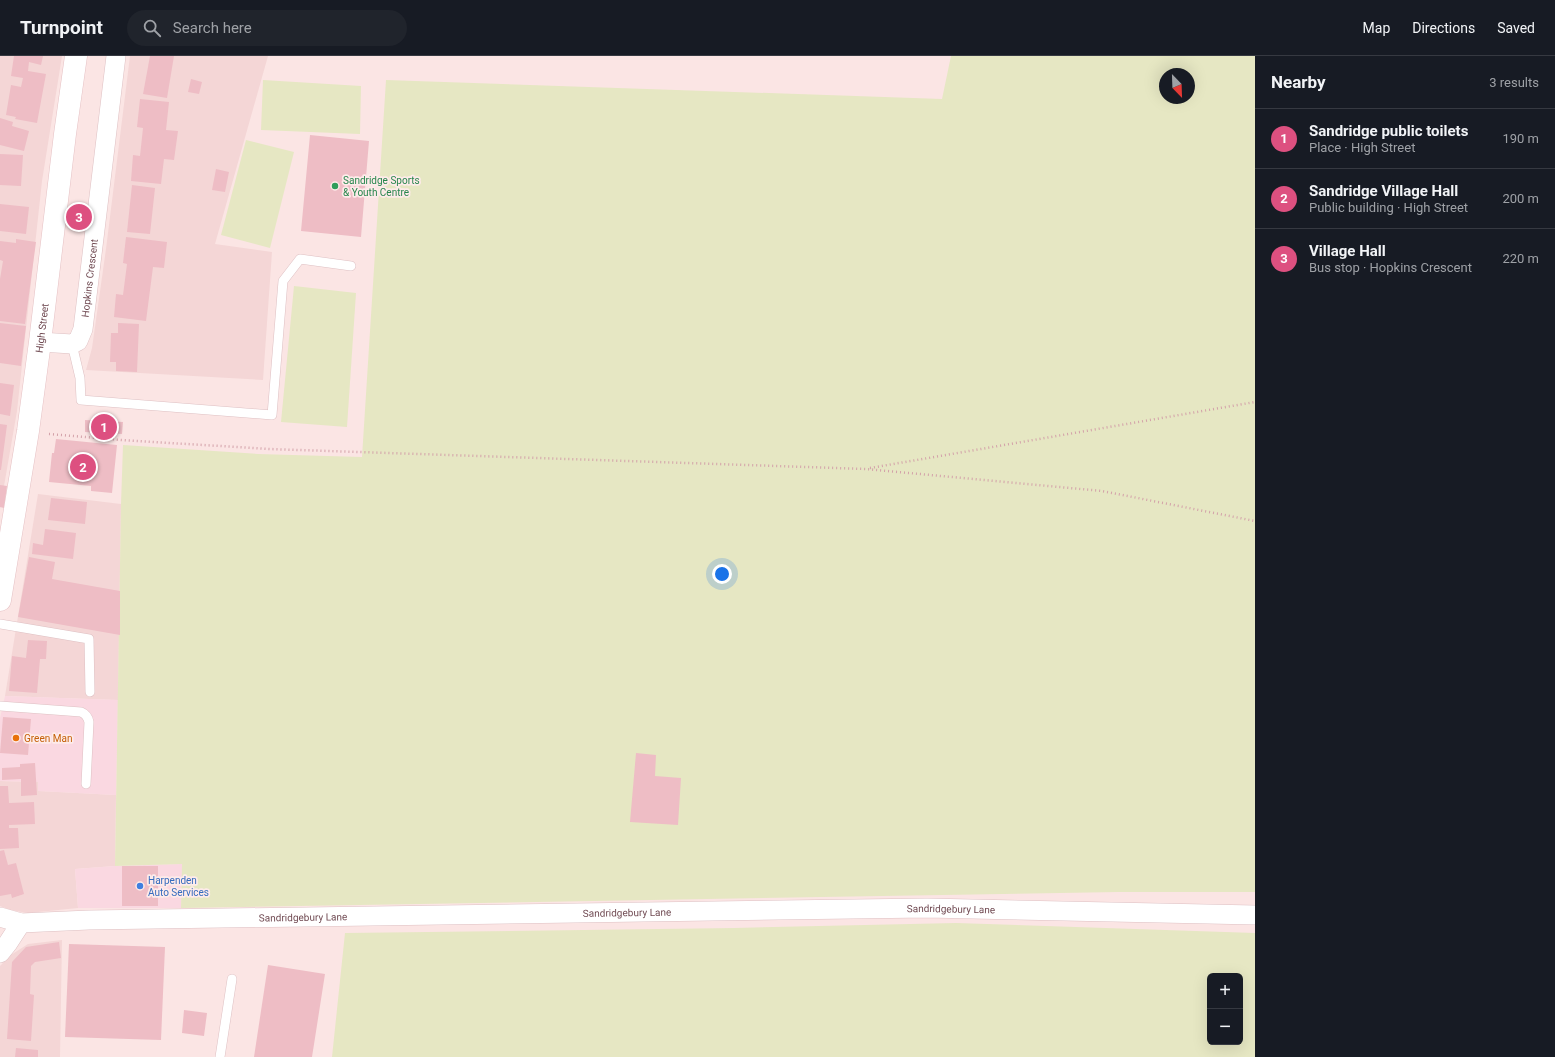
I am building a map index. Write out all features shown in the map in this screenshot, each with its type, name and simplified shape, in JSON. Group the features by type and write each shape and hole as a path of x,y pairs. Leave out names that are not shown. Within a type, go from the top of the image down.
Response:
{"main road":[{"name":"High Street","path":"0,600 28,432 56,203 76,56"}],"street":[{"name":"Hopkins Crescent","path":"72,344 78,341 83,329 116,56"},
{"path":"40,342 72,344"},
{"name":"Sandridgebury Lane","path":"0,917 20,924 89,920 927,908 1255,915"},
{"path":"0,953 20,924"}],"lane":[{"path":"72,344 80,378 82,400 272,414 283,281 300,259 351,266"},
{"path":"0,624 88,639 90,692"},
{"path":"0,706 81,712 85,714 88,717 89,722 86,784"},
{"path":"220,1057 232,979"}],"path":[{"path":"866,469 1255,402"},
{"path":"28,432 121,440 269,449 866,469 1102,491 1255,521"}],"shaded area":[{"path":"0,56 62,56 42,181 17,411 0,509"},
{"path":"130,56 268,56 215,244 272,252 263,380 86,370 92,348 106,249"},
{"path":"38,494 121,504 118,700 5,696"},
{"path":"5,696 118,700 116,795 38,791 38,782 0,781 0,718"},
{"path":"0,781 38,782 39,791 116,795 115,866 75,869 78,908 28,913 10,910 0,906"},
{"path":"182,864 181,908 78,908 75,869"},
{"path":"62,940 60,1057 0,1057 0,966 11,955 28,944"}],"green space":[{"path":"951,56 1255,56 1255,892 1119,892 181,908 182,864 115,866 123,445 258,454 362,457 386,80 942,99"},
{"path":"263,80 361,86 360,134 261,130"},
{"path":"246,140 294,152 270,248 221,235"},
{"path":"294,286 356,293 347,427 281,422"},
{"path":"956,923 1255,933 1255,1057 332,1057 345,933 734,928"}],"building":[{"path":"14,56 43,56 41,65 29,62 28,71 46,74 37,123 15,119 16,117 6,115 11,85 21,87 23,78 11,76"},
{"path":"150,56 174,56 167,98 143,94"},
{"path":"191,79 202,82 199,94 188,92"},
{"path":"140,99 169,102 166,130 178,131 174,160 164,159 161,184 131,181 133,155 140,156 143,128 137,127"},
{"path":"0,118 13,122 12,126 29,131 24,151 0,145"},
{"name":"Sandridge Sports & Youth Centre","path":"310,135 369,141 361,237 301,231"},
{"path":"0,154 23,155 21,186 0,185"},
{"path":"216,169 229,172 225,192 212,190"},
{"path":"132,185 155,188 150,234 127,232"},
{"path":"0,204 29,207 26,234 0,231"},
{"path":"126,237 167,242 164,268 153,267 146,321 114,317 116,294 123,295 127,264 123,263"},
{"path":"16,239 36,242 25,324 0,321 0,279 3,261 0,260 0,241 16,243"},
{"path":"0,323 26,326 21,366 0,363"},
{"path":"118,323 139,324 137,372 116,371 116,362 110,362 111,333 118,333"},
{"path":"0,383 14,385 10,416 0,414"},
{"path":"85,420 123,422 122,434 85,432"},
{"path":"0,424 7,425 1,470 0,470"},
{"path":"56,439 117,445 112,493 91,491 91,486 49,482 52,453 54,453"},
{"path":"0,485 7,486 4,508 0,507"},
{"path":"51,498 87,502 85,524 48,520"},
{"path":"45,529 76,533 73,559 32,554 33,543 43,545"},
{"path":"29,557 55,562 52,579 120,591 120,635 18,617"},
{"path":"28,640 47,641 46,659 40,659 37,693 9,691 12,656 26,658"},
{"path":"3,717 31,719 28,755 0,753"},
{"path":"636,753 656,755 655,776 681,778 678,825 630,822"},
{"path":"35,763 37,795 21,796 21,779 2,780 2,768 20,767 20,764"},
{"path":"0,786 8,786 9,803 34,802 35,824 9,825 9,828 18,828 19,848 0,849"},
{"path":"4,850 8,865 16,863 24,894 12,898 11,894 0,896 0,851"},
{"name":"Harpenden Auto Services","path":"122,866 158,866 158,906 122,906"},
{"path":"59,942 61,958 35,962 31,966 30,994 34,995 31,1041 7,1039 12,962 26,947"},
{"path":"69,944 165,947 161,1040 65,1037"},
{"path":"268,965 325,974 312,1057 254,1057"},
{"path":"184,1010 207,1013 204,1036 182,1033"},
{"path":"16,1048 38,1050 38,1057 15,1057"}],"place":[{"name":"Sandridge Sports & Youth Centre","path":"335,186"},
{"name":"Village Hall","path":"79,217"},
{"name":"Sandridge public toilets","path":"104,427"},
{"name":"Sandridge Village Hall","path":"83,467"},
{"name":"Green Man","path":"16,738"},
{"name":"Harpenden Auto Services","path":"140,886"}]}
